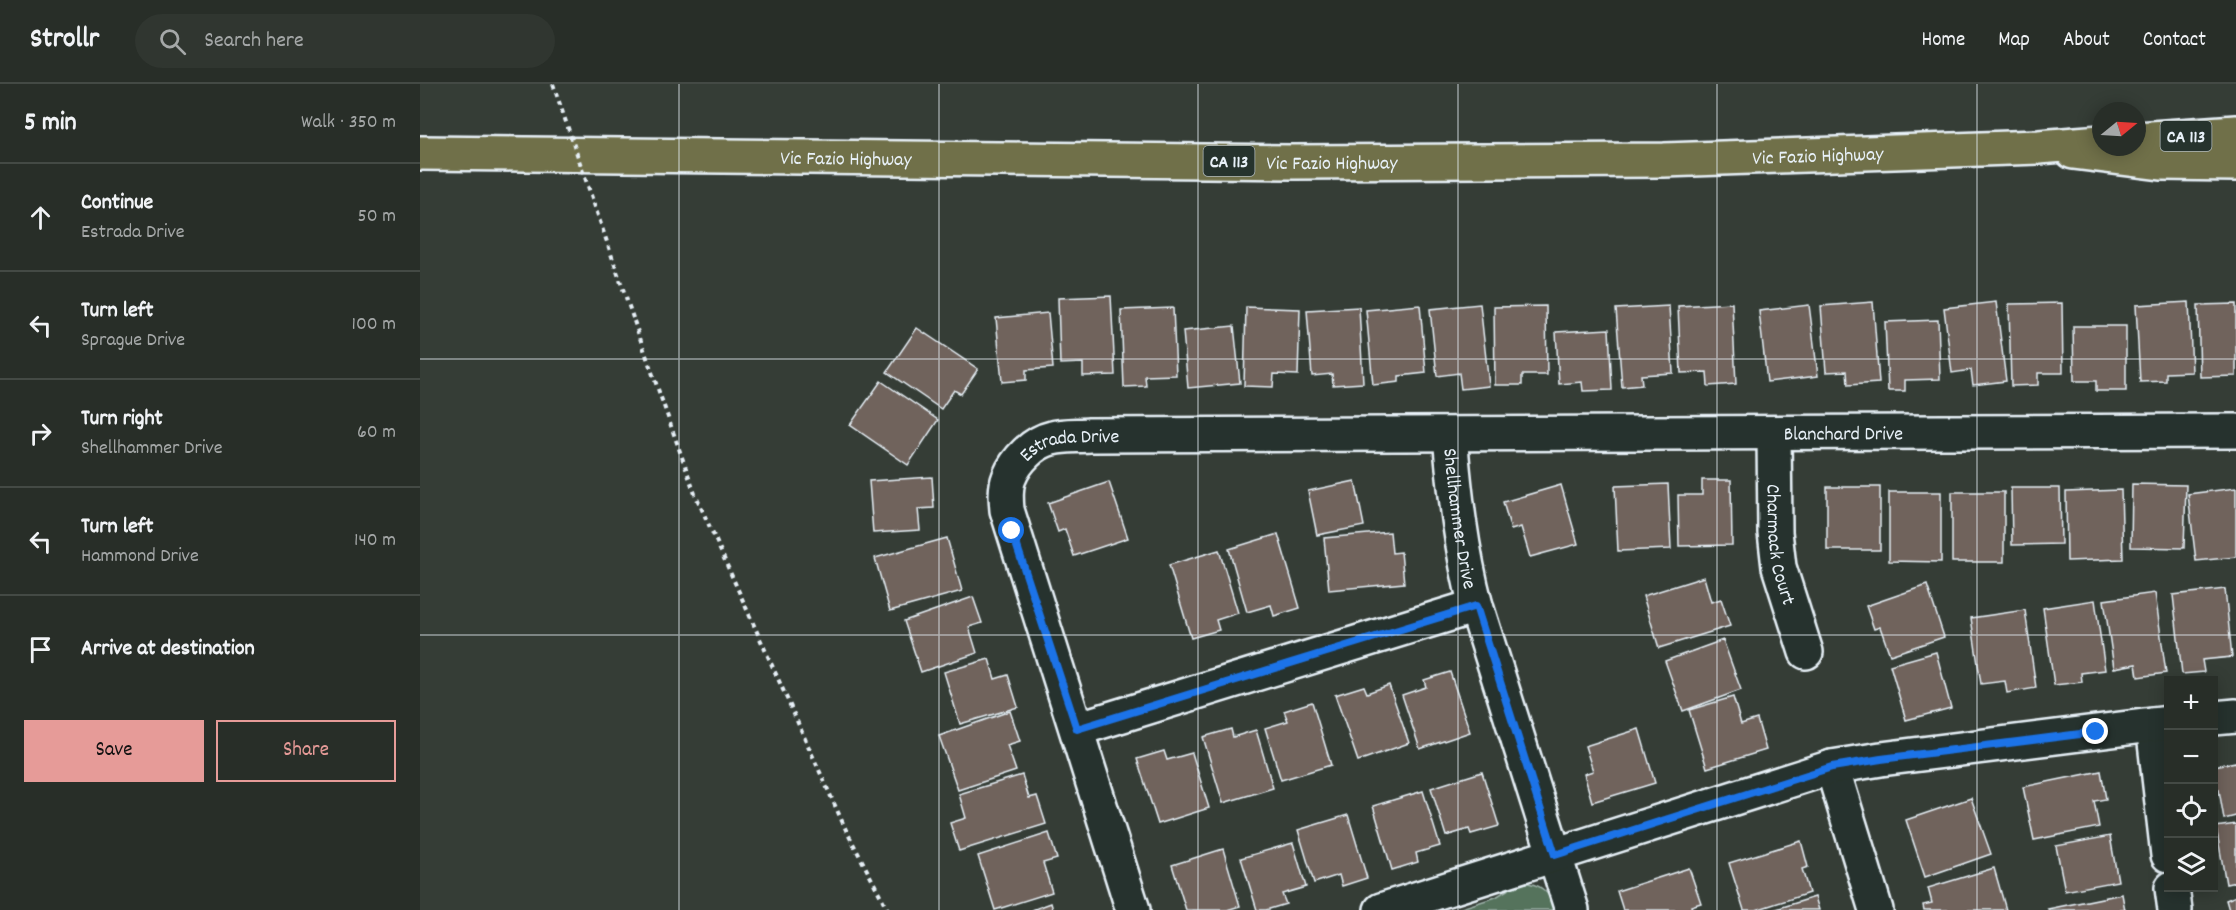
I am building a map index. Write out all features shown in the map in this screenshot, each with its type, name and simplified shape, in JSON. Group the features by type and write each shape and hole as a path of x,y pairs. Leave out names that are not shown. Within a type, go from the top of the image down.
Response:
{"highway":[{"name":"CA 113","path":"2146,138 2236,132"},
{"name":"Vic Fazio Highway","path":"420,153 1293,162 1664,160 2038,147 2092,143"},
{"path":"2038,147 2161,163 2236,164"}],"street":[{"name":"Blanchard Drive","path":"1450,435 2236,431"},
{"name":"Charmack Court","path":"1774,434 1775,532 1779,567 1806,652"},
{"name":"Estrada Drive","path":"1133,910 1007,510 1006,494 1010,477 1029,450 1053,438 1089,435 1450,435"},
{"name":"Shellhammer Drive","path":"1450,435 1461,542 1476,606 1572,910"},
{"path":"1077,729 1476,606"},
{"path":"2218,718 2236,716"},
{"path":"1381,910 1832,767 1892,757 2161,724 2168,838"},
{"path":"1832,767 1876,910"},
{"path":"2173,892 2175,910"}],"path":[{"path":"553,84 694,494 846,830 888,910"}],"green space":[{"path":"1520,882 1533,884 1543,889 1556,910 1455,910 1496,897"}],"building":[{"path":"1111,296 1115,375 1083,376 1083,363 1060,364 1058,298"},
{"path":"1873,302 1879,383 1848,385 1847,371 1826,372 1821,306"},
{"path":"1996,302 2006,381 1973,385 1971,370 1952,373 1944,308"},
{"path":"2189,302 2192,372 2166,373 2166,381 2140,382 2136,305"},
{"path":"1732,303 1736,384 1708,386 1707,372 1681,373 1678,306"},
{"path":"2062,303 2063,373 2038,373 2038,385 2011,386 2009,304"},
{"path":"1480,304 1489,386 1461,389 1459,373 1437,376 1430,309"},
{"path":"2236,304 2236,376 2200,377 2198,305"},
{"path":"1420,305 1426,373 1399,376 1399,382 1373,385 1366,310"},
{"path":"1809,305 1818,376 1767,382 1759,311"},
{"path":"1546,306 1547,375 1522,375 1522,385 1495,385 1494,307"},
{"path":"1669,306 1673,373 1641,375 1642,385 1622,387 1616,309"},
{"path":"1246,307 1300,309 1298,375 1274,374 1273,387 1244,386"},
{"path":"1359,307 1363,383 1333,385 1332,374 1312,376 1307,310"},
{"path":"1173,308 1176,375 1145,376 1146,386 1124,387 1121,310"},
{"path":"1048,313 1053,368 1026,370 1026,380 1002,382 996,318"},
{"path":"1938,320 1940,379 1905,380 1905,391 1888,391 1885,322"},
{"path":"1234,326 1240,383 1188,388 1183,331"},
{"path":"2073,326 2126,326 2126,391 2096,391 2096,381 2074,381"},
{"path":"917,328 978,369 961,394 954,390 941,409 887,372"},
{"path":"1609,329 1612,390 1583,391 1582,382 1559,384 1556,332"},
{"path":"881,381 938,420 908,465 850,425"},
{"path":"932,477 934,508 918,509 920,530 873,533 869,481"},
{"path":"1702,480 1731,480 1732,545 1679,546 1678,495 1702,495"},
{"path":"1355,481 1364,526 1317,535 1308,491"},
{"path":"1109,482 1128,538 1074,556 1065,529 1058,532 1048,503"},
{"path":"1668,484 1671,549 1618,551 1615,486"},
{"path":"2132,484 2186,485 2184,548 2131,547"},
{"path":"1561,485 1578,544 1530,557 1521,527 1511,530 1503,502"},
{"path":"1827,487 1880,487 1880,550 1827,550"},
{"path":"2011,488 2060,488 2061,544 2012,545"},
{"path":"2236,488 2236,557 2196,561 2188,494"},
{"path":"2121,490 2123,559 2067,561 2066,492"},
{"path":"1889,492 1941,492 1941,562 1889,561"},
{"path":"1952,492 2004,492 2004,562 1952,562"},
{"path":"1390,532 1392,553 1401,552 1404,583 1329,590 1324,538"},
{"path":"1278,534 1300,608 1274,616 1271,605 1247,612 1229,549"},
{"path":"947,538 962,591 890,611 875,558"},
{"path":"1219,550 1238,613 1216,620 1219,630 1191,638 1169,565"},
{"path":"1704,577 1711,602 1721,599 1730,626 1659,648 1643,596"},
{"path":"1927,585 1944,637 1890,655 1880,627 1874,629 1866,606"},
{"path":"2225,589 2232,657 2202,660 2204,672 2182,674 2173,595"},
{"path":"2155,593 2166,673 2138,677 2136,664 2114,668 2104,600"},
{"path":"973,597 982,623 969,627 977,653 921,672 904,621"},
{"path":"2095,600 2105,670 2081,673 2082,682 2054,685 2043,608"},
{"path":"2025,610 2036,688 2007,693 2005,681 1981,684 1971,618"},
{"path":"1723,640 1741,690 1683,711 1665,661"},
{"path":"1936,652 1951,708 1906,720 1890,665"},
{"path":"989,659 995,679 1008,675 1018,707 960,724 944,672"},
{"path":"1450,672 1470,732 1420,749 1402,695 1426,687 1424,680"},
{"path":"1389,685 1409,743 1358,761 1335,695 1364,686 1367,693"},
{"path":"1733,697 1741,724 1757,719 1766,750 1707,768 1689,710"},
{"path":"1312,702 1331,765 1281,780 1265,728 1288,721 1284,711"},
{"path":"1010,711 1020,741 1007,745 1016,771 958,790 939,736"},
{"path":"1231,729 1233,737 1256,730 1273,788 1223,803 1203,737"},
{"path":"1639,729 1655,783 1592,802 1584,774 1593,771 1585,746"},
{"path":"1164,751 1167,760 1192,753 1209,808 1158,824 1137,759"},
{"path":"2236,762 2236,816 2224,819 2218,790 2218,765"},
{"path":"2101,771 2106,799 2094,801 2099,827 2034,840 2023,787"},
{"path":"1482,772 1499,826 1471,834 1469,829 1446,836 1431,788"},
{"path":"1022,775 1029,798 1037,796 1046,824 959,851 950,823 966,818 959,794"},
{"path":"1423,791 1440,846 1416,853 1418,862 1392,870 1373,806"},
{"path":"1971,798 1991,854 1925,877 1906,820"},
{"path":"1348,815 1367,878 1342,886 1339,875 1314,883 1298,830"},
{"path":"2236,824 2236,882 2226,884 2218,827"},
{"path":"1049,833 1057,859 1043,863 1052,892 995,910 978,856"},
{"path":"2110,836 2118,881 2065,891 2056,846"},
{"path":"1801,841 1808,867 1802,869 1809,893 1756,910 1744,910 1729,863"},
{"path":"1293,843 1306,887 1282,894 1286,904 1266,910 1257,910 1241,858"},
{"path":"1223,849 1240,906 1227,910 1186,910 1172,865"},
{"path":"1689,868 1701,903 1691,906 1692,910 1623,910 1617,891"},
{"path":"1994,868 2006,910 1924,910 1923,905 1932,903 1928,888"},
{"path":"2122,894 2125,910 2048,909"},
{"path":"2236,896 2236,910 2229,910 2226,900"},
{"path":"1815,897 1819,910 1773,910"},
{"path":"1051,903 1053,910 1032,910"}],"route":[{"path":"1012,531 1077,729 1476,606 1555,855 1832,767 2096,732"}]}
